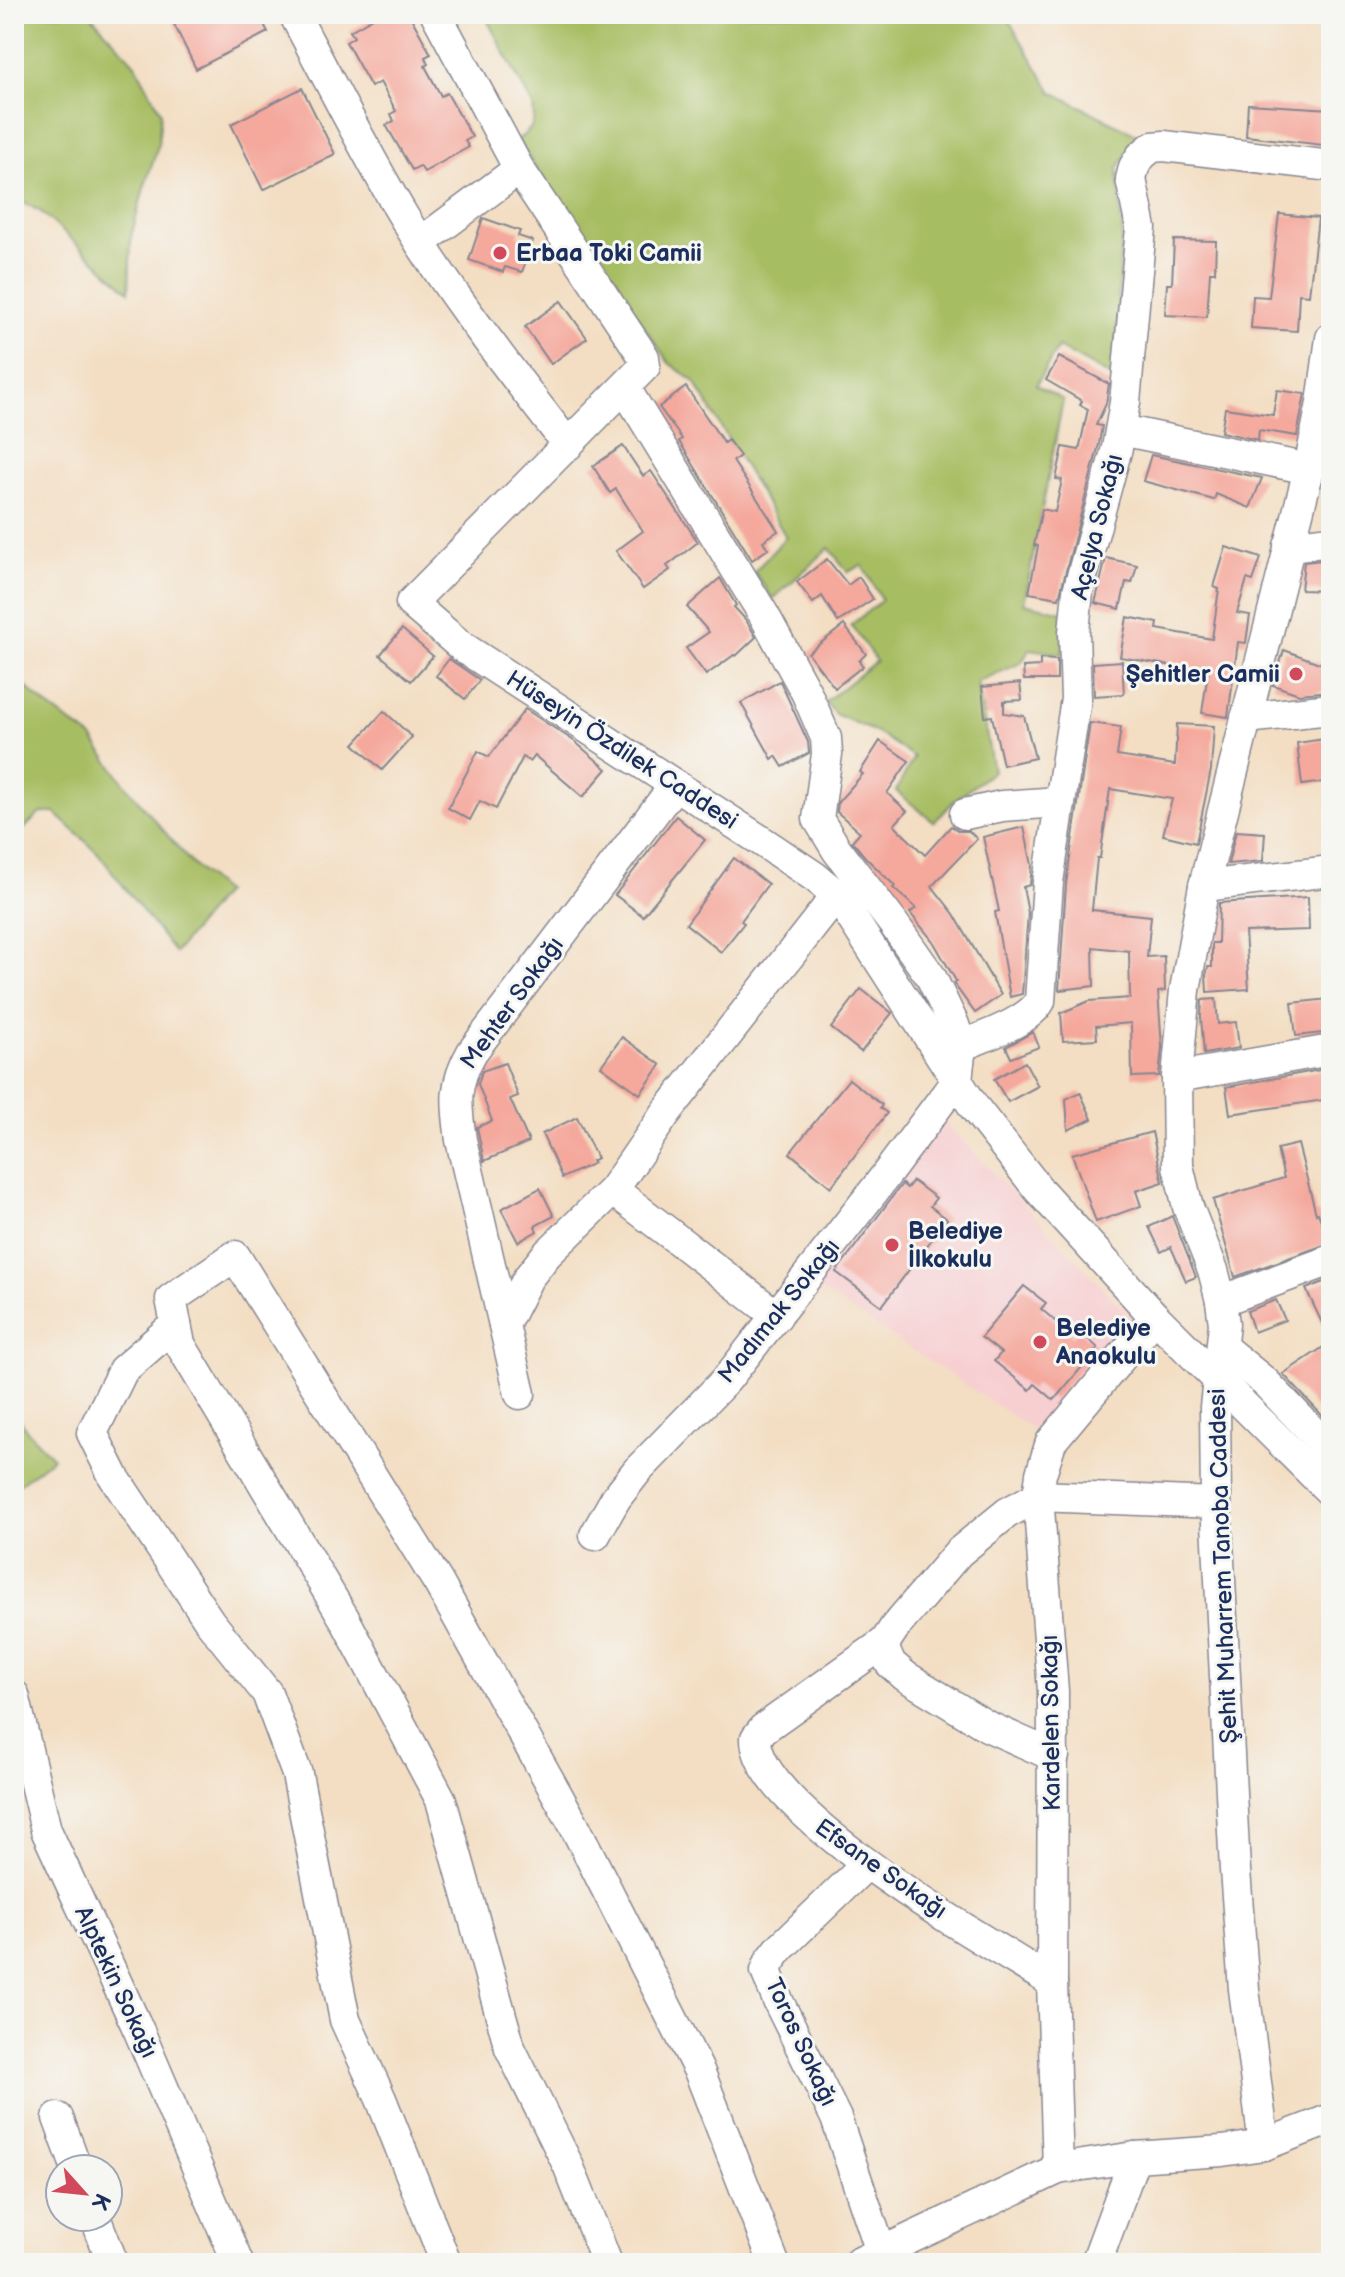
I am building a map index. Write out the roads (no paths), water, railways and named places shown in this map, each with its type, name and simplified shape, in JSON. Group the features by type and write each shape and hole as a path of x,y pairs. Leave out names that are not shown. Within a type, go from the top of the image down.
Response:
{"street":[{"path":"294,14 420,243 477,326 568,445"},
{"name":"Hüseyin Özdilek Caddesi","path":"436,14 519,169 644,357 645,366 411,603 461,646 815,877 837,895 991,1131 1047,1199 1155,1317 1331,1492"},
{"name":"Açelya Sokağı","path":"961,1046 1023,1017 1040,1001 1048,882 1076,699 1074,632 1078,591 1121,430 1141,228 1131,179 1134,167 1152,147 1164,146 1331,166"},
{"path":"420,243 519,169"},
{"name":"Şehit Muharrem Tanoba Caddesi","path":"1264,2145 1244,1989 1236,1885 1216,1503 1217,1378 1224,1324 1221,1301 1183,1189 1176,1136 1177,1077 1185,990 1204,886 1309,469 1331,338"},
{"path":"625,388 764,615 819,720 826,738 827,754 818,819 821,827 931,977 961,1046 957,1080"},
{"path":"1121,430 1309,469"},
{"path":"1289,546 1331,541"},
{"path":"1246,718 1331,709"},
{"name":"Mehter Sokağı","path":"520,1394 461,1140 456,1107 457,1085 472,1052 675,785"},
{"path":"965,814 1002,806 1060,802"},
{"path":"1204,886 1331,871"},
{"path":"504,1325 528,1278 547,1254 613,1190 666,1113 837,895"},
{"path":"1177,1077 1331,1050"},
{"name":"Madımak Sokağı","path":"595,1535 616,1498 637,1471 726,1380 957,1080"},
{"path":"613,1190 777,1316"},
{"path":"607,2263 568,2165 510,2048 441,1800 344,1618 180,1344 171,1299 235,1256 438,1582 573,1823 700,2073 774,2263"},
{"path":"1221,1301 1331,1260"},
{"name":"Kardelen Sokağı","path":"1058,2169 1052,1982 1052,1651 1038,1496 1051,1442 1155,1317"},
{"path":"176,1324 123,1370 92,1433 114,1477 210,1622 267,1693 297,1774 345,2020 381,2099 446,2263"},
{"path":"1222,1347 1266,1383 1331,1451"},
{"path":"1054,1756 987,1726 905,1676 890,1663 885,1642 958,1553 1007,1513 1038,1496 1216,1503"},
{"name":"Efsane Sokağı","path":"885,1642 763,1729 756,1738 761,1758 788,1798 827,1834 867,1864 1052,1982"},
{"name":"Alptekin Sokağı","path":"14,1695 46,1830 139,2031 238,2263"},
{"name":"Toros Sokağı","path":"867,1864 781,1947 766,1971 836,2118 869,2258"},
{"path":"58,2118 71,2153"},
{"path":"869,2258 1058,2169 1135,2157 1264,2145 1331,2119"},
{"path":"1096,2263 1135,2157"},
{"path":"101,2233 113,2263"}],"place":[{"name":"Erbaa Toki Camii","path":"500,253"},
{"name":"Şehitler Camii","path":"1296,674"},
{"name":"Belediye İlkokulu","path":"892,1245"},
{"name":"Belediye Anaokulu","path":"1040,1342"}]}
